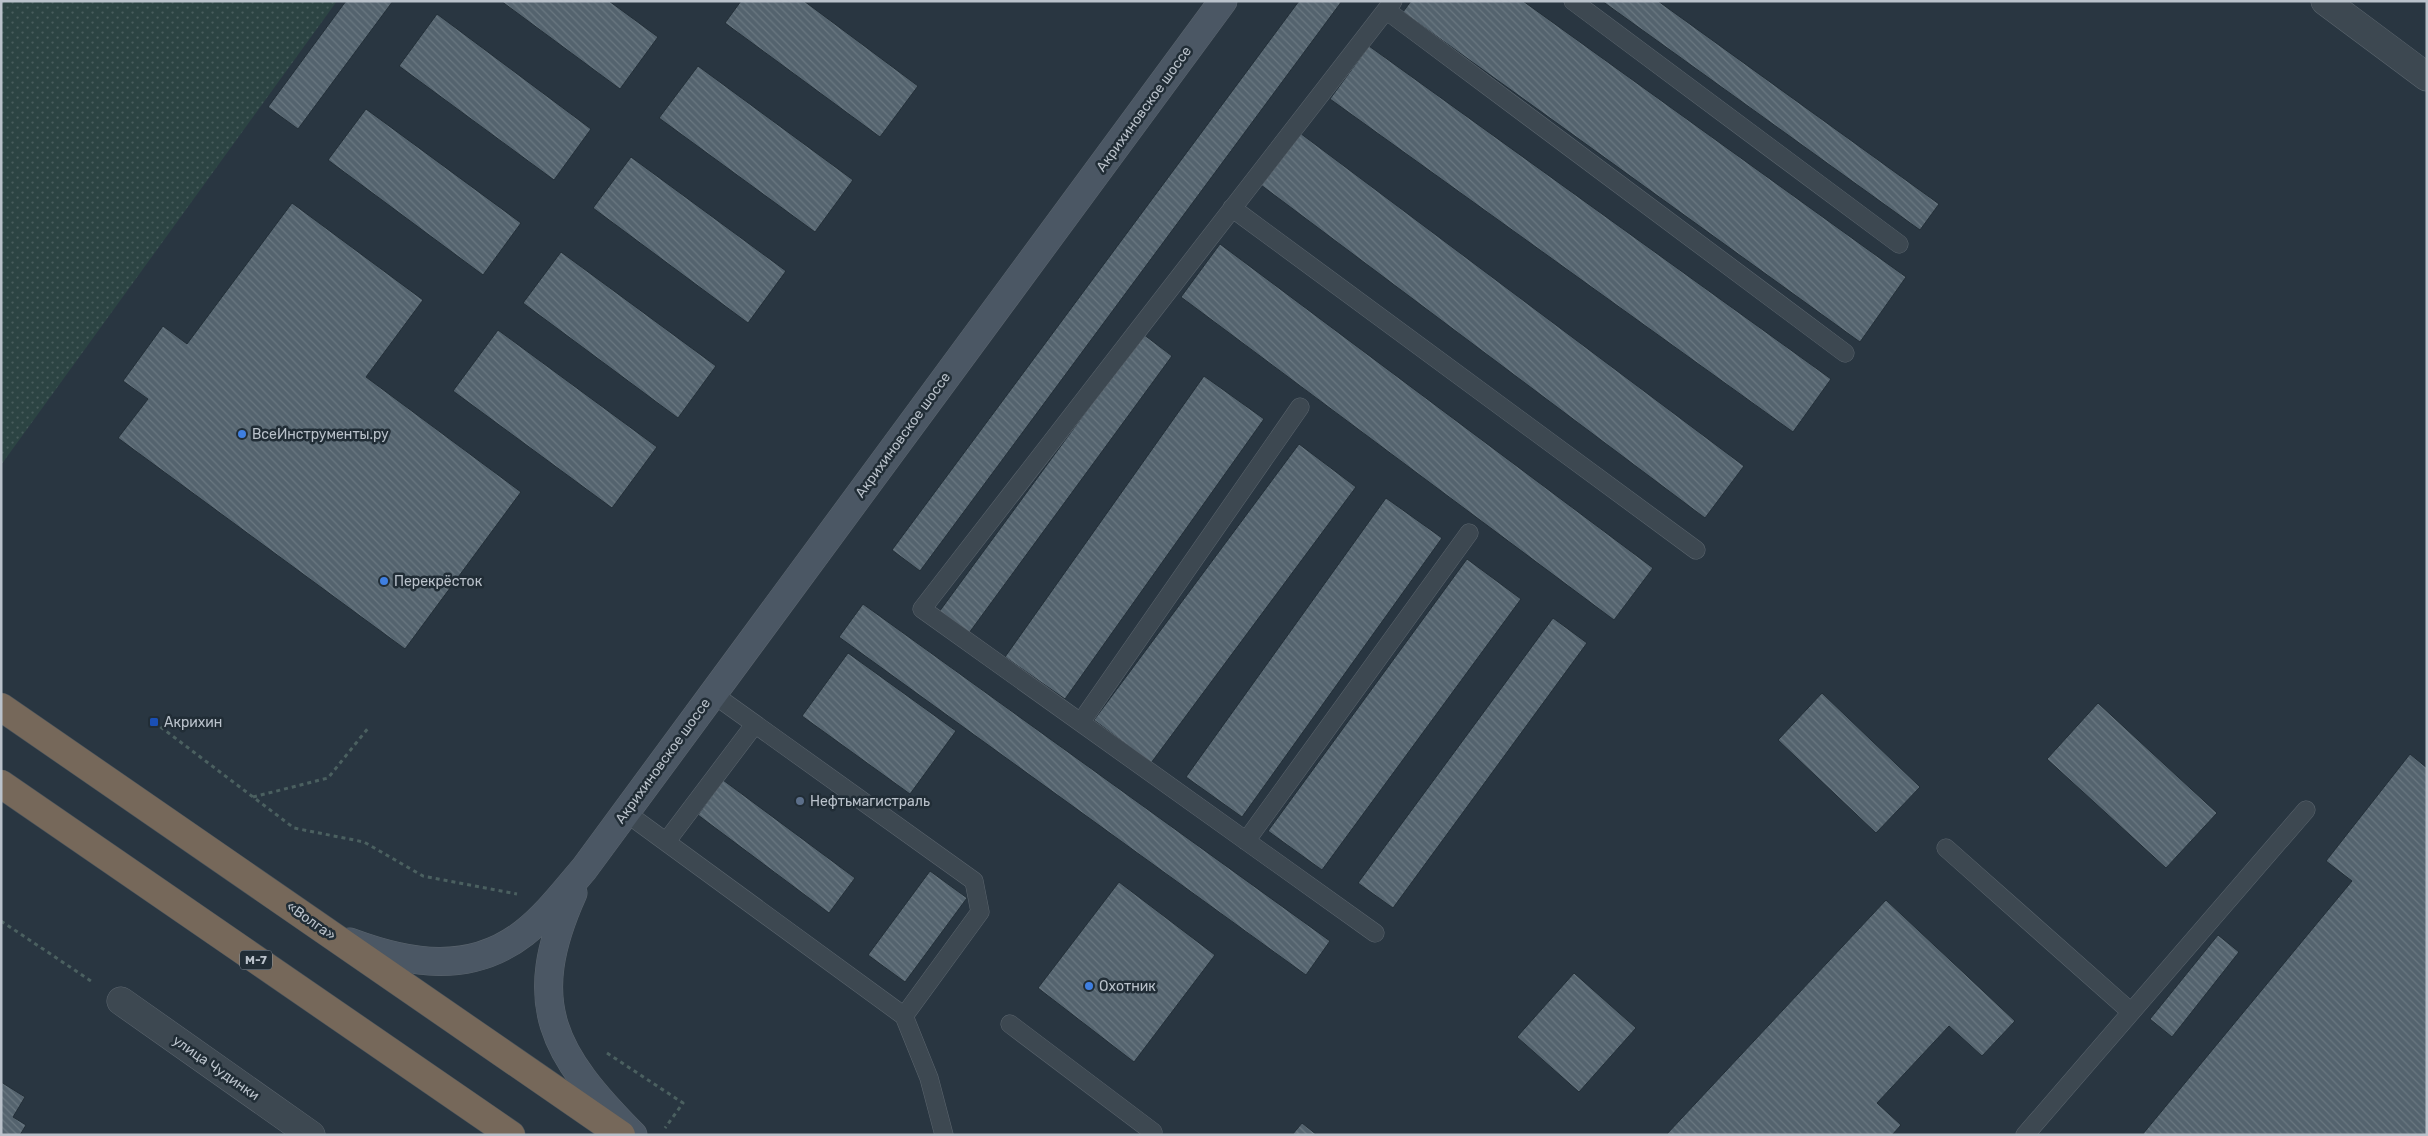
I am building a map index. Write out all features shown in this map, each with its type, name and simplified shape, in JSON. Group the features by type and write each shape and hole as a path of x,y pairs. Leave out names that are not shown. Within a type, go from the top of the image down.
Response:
{"highway":[{"name":"«Волга»","path":"1,707 621,1135"},
{"name":"М-7","path":"1,784 510,1135"}],"main road":[{"name":"Акрихиновское шоссе","path":"332,935 383,954 411,960 430,963 467,960 499,949 523,934 549,910 584,869 713,694 832,544 1223,1"},
{"name":"Акрихиновское шоссе","path":"584,869 562,920 551,954 548,992 553,1026 572,1063 601,1102 633,1135"}],"street":[{"path":"2325,1 2427,77"},
{"name":"улица Чудинки","path":"121,1001 311,1135"}],"lane":[{"path":"1572,1 1899,244"},
{"path":"1375,933 922,609 1389,6 1845,353"},
{"path":"1232,208 1696,550"},
{"path":"1081,722 1300,407"},
{"path":"1246,841 1469,533"},
{"path":"713,694 974,881 980,912 904,1016"},
{"path":"666,842 755,724"},
{"path":"2025,1135 2306,810"},
{"path":"625,812 904,1016 928,1078 944,1135"},
{"path":"1946,848 2131,1012"},
{"path":"1010,1024 1152,1132 1151,1135"}],"path":[{"path":"154,722 294,828 364,842 424,876 518,894"},
{"path":"253,797 328,778 369,728"},
{"path":"1,921 121,1001"},
{"path":"604,1051 682,1104 660,1135"}],"green space":[{"path":"1,1 337,1 1,465"}],"building":[{"path":"346,1 393,1 298,129 268,107"},
{"path":"501,1 609,1 658,37 620,89"},
{"path":"741,1 804,1 918,86 880,137 725,23"},
{"path":"1299,1 1342,1 920,571 892,550"},
{"path":"1411,1 1523,1 1906,277 1860,342 1403,12"},
{"path":"1602,1 1658,1 1939,204 1920,230"},
{"path":"437,14 591,129 554,180 399,66"},
{"path":"1369,46 1831,379 1793,432 1330,99"},
{"path":"698,66 853,180 815,232 659,118"},
{"path":"366,109 521,223 483,275 328,160"},
{"path":"1300,133 1744,466 1705,518 1261,185"},
{"path":"631,157 786,271 748,323 593,208"},
{"path":"292,203 423,300 366,377 521,492 405,649 118,438 148,399 123,381 163,326 187,344"},
{"path":"1220,244 1653,568 1614,620 1181,297"},
{"path":"561,252 716,366 678,418 523,303"},
{"path":"498,330 657,447 612,508 453,391"},
{"path":"1143,334 1172,356 969,633 939,612"},
{"path":"1204,376 1264,419 1065,699 1005,657"},
{"path":"1299,444 1356,487 1151,763 1094,720"},
{"path":"1386,498 1442,538 1242,817 1186,777"},
{"path":"1467,559 1521,599 1322,870 1268,831"},
{"path":"863,604 1330,941 1306,975 839,637"},
{"path":"1553,618 1587,643 1393,908 1358,883"},
{"path":"848,653 956,731 910,794 802,716"},
{"path":"1822,693 1920,787 1876,833 1778,740"},
{"path":"2098,703 2217,813 2166,868 2047,759"},
{"path":"2410,754 2427,768 2427,1135 2142,1135 2352,881 2326,861"},
{"path":"723,780 855,878 829,913 698,815"},
{"path":"930,871 967,898 905,982 868,955"},
{"path":"1119,882 1215,955 1134,1062 1038,988"},
{"path":"1886,900 2015,1021 1982,1056 1949,1026 1877,1103 1901,1125 1892,1135 1666,1135"},
{"path":"2218,935 2239,952 2172,1037 2150,1019"},
{"path":"1574,973 1636,1028 1579,1092 1517,1037"},
{"path":"1,1082 25,1097 13,1117 26,1125 20,1135 1,1135"},
{"path":"1302,1123 1317,1135 1292,1135"}],"place":[{"name":"ВсеИнструменты.ру","path":"242,434"},
{"name":"Перекрёсток","path":"384,581"},
{"name":"Акрихин","path":"154,722"},
{"name":"Нефтьмагистраль","path":"800,801"},
{"name":"Охотник","path":"1089,986"}]}
